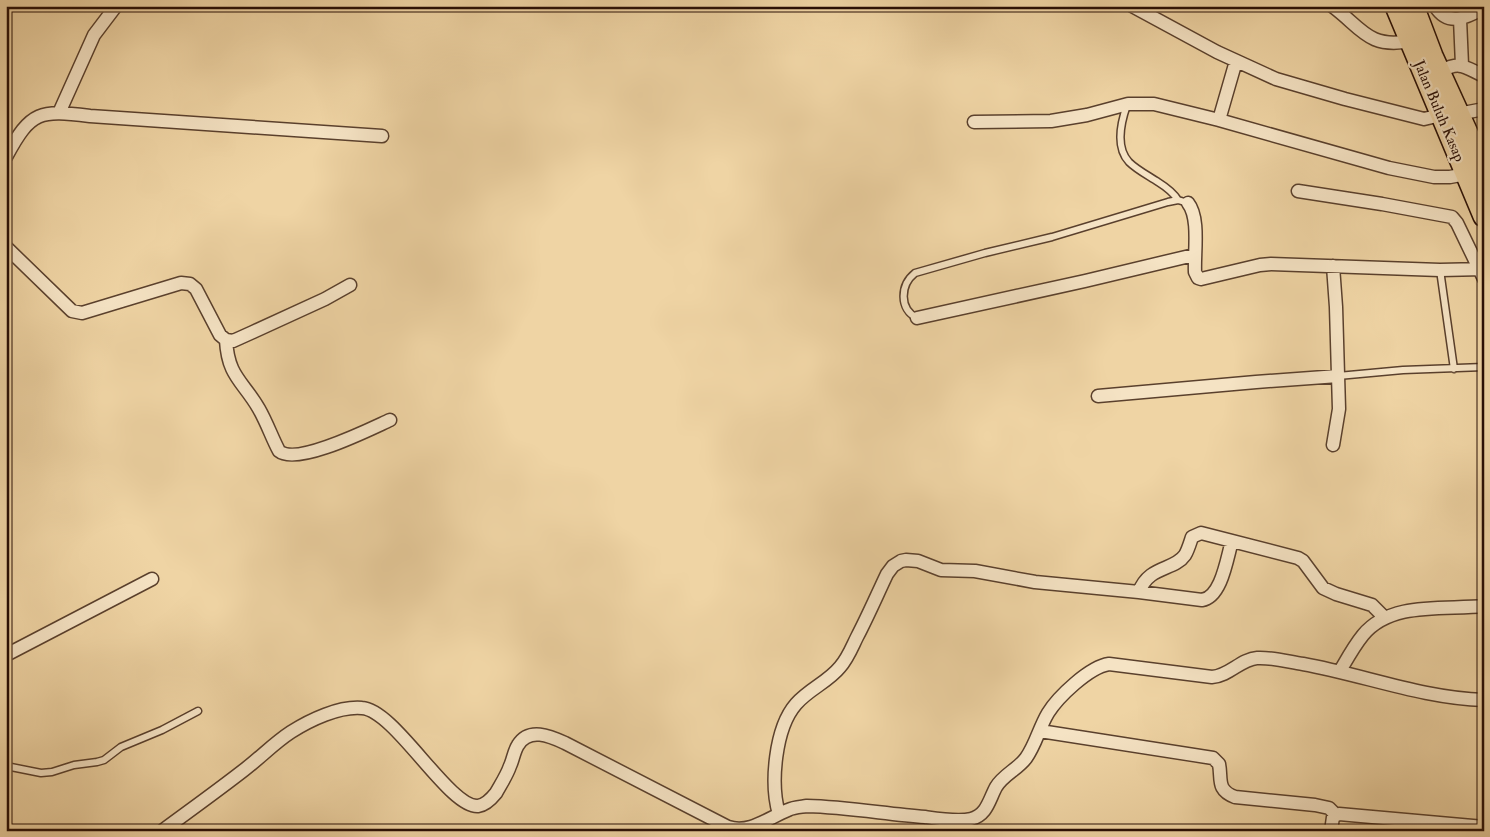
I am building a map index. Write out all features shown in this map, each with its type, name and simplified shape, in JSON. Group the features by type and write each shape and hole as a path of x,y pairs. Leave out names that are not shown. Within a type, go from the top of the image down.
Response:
{"highway":[{"name":"Jalan Buluh Kasap","path":"1396,6 1410,41 1450,115 1475,172 1484,216"},
{"name":"Jalan Buluh Kasap","path":"1413,6 1439,72 1450,115"}],"street":[{"path":"59,112 94,35 116,6"},
{"path":"1132,6 1236,61 1276,79 1377,108 1424,119 1484,109"},
{"path":"1332,6 1373,40 1398,44 1410,41"},
{"path":"1434,6 1439,14 1447,19 1460,19 1484,8"},
{"path":"1460,19 1462,65"},
{"path":"1219,120 1236,61"},
{"path":"1439,72 1462,65 1470,67 1484,76"},
{"path":"974,122 1051,121 1087,115 1128,104 1154,104 1219,120 1389,168 1434,177 1450,177 1475,172"},
{"path":"6,157 28,123 42,114 59,112 109,118 382,136"},
{"path":"1183,202 1192,208 1194,217 1195,272 1198,278 1202,279 1260,265 1482,272 1457,223 1452,217 1298,191"},
{"path":"6,247 72,311 82,313 181,283 190,284 196,289 220,335 226,340 233,341 325,299 350,284"},
{"path":"917,318 1194,255"},
{"path":"1333,266 1339,409 1333,445"},
{"path":"226,340 226,354 236,379 259,409 279,452 284,455 292,456 316,450 351,438 390,420"},
{"path":"1098,396 1247,382 1338,376"},
{"path":"1139,592 1142,584 1154,573 1183,558 1192,537 1201,533 1298,558 1303,561 1323,588 1372,605 1384,618"},
{"path":"779,814 775,778 777,751 785,723 795,705 809,691 840,668 857,638 887,574 893,566 901,561 918,561 941,570 975,571 1035,582 1202,600 1211,597 1218,586 1232,541"},
{"path":"6,655 152,579"},
{"path":"1340,671 1364,634 1384,618 1411,610 1484,606"},
{"path":"162,831 254,763 291,732 314,720 349,708 364,708 375,713 391,726 441,781 468,804 478,806 486,803 493,797 510,766 517,745 524,738 535,734 546,734 735,829 748,828 797,807 813,806 938,818 969,820 977,817 984,812 997,786 1024,760 1033,747 1047,714 1085,676 1109,664 1212,677 1225,674 1256,658 1340,671 1425,693 1467,700 1484,700"},
{"path":"1040,731 1213,758 1219,764 1221,786 1229,795 1315,805 1329,808 1336,815"},
{"path":"1331,831 1333,817 1344,814 1435,824 1484,827"}],"lane":[{"path":"1128,104 1122,120 1121,140 1124,154 1129,162 1168,189 1183,202"},
{"path":"917,318 910,315 906,308 904,297 905,285 915,273 1183,202"},
{"path":"1440,270 1454,370"},
{"path":"1338,376 1403,370 1454,370 1484,367"},
{"path":"6,766 41,774 74,765 104,760 121,747 162,730 198,711"}]}
